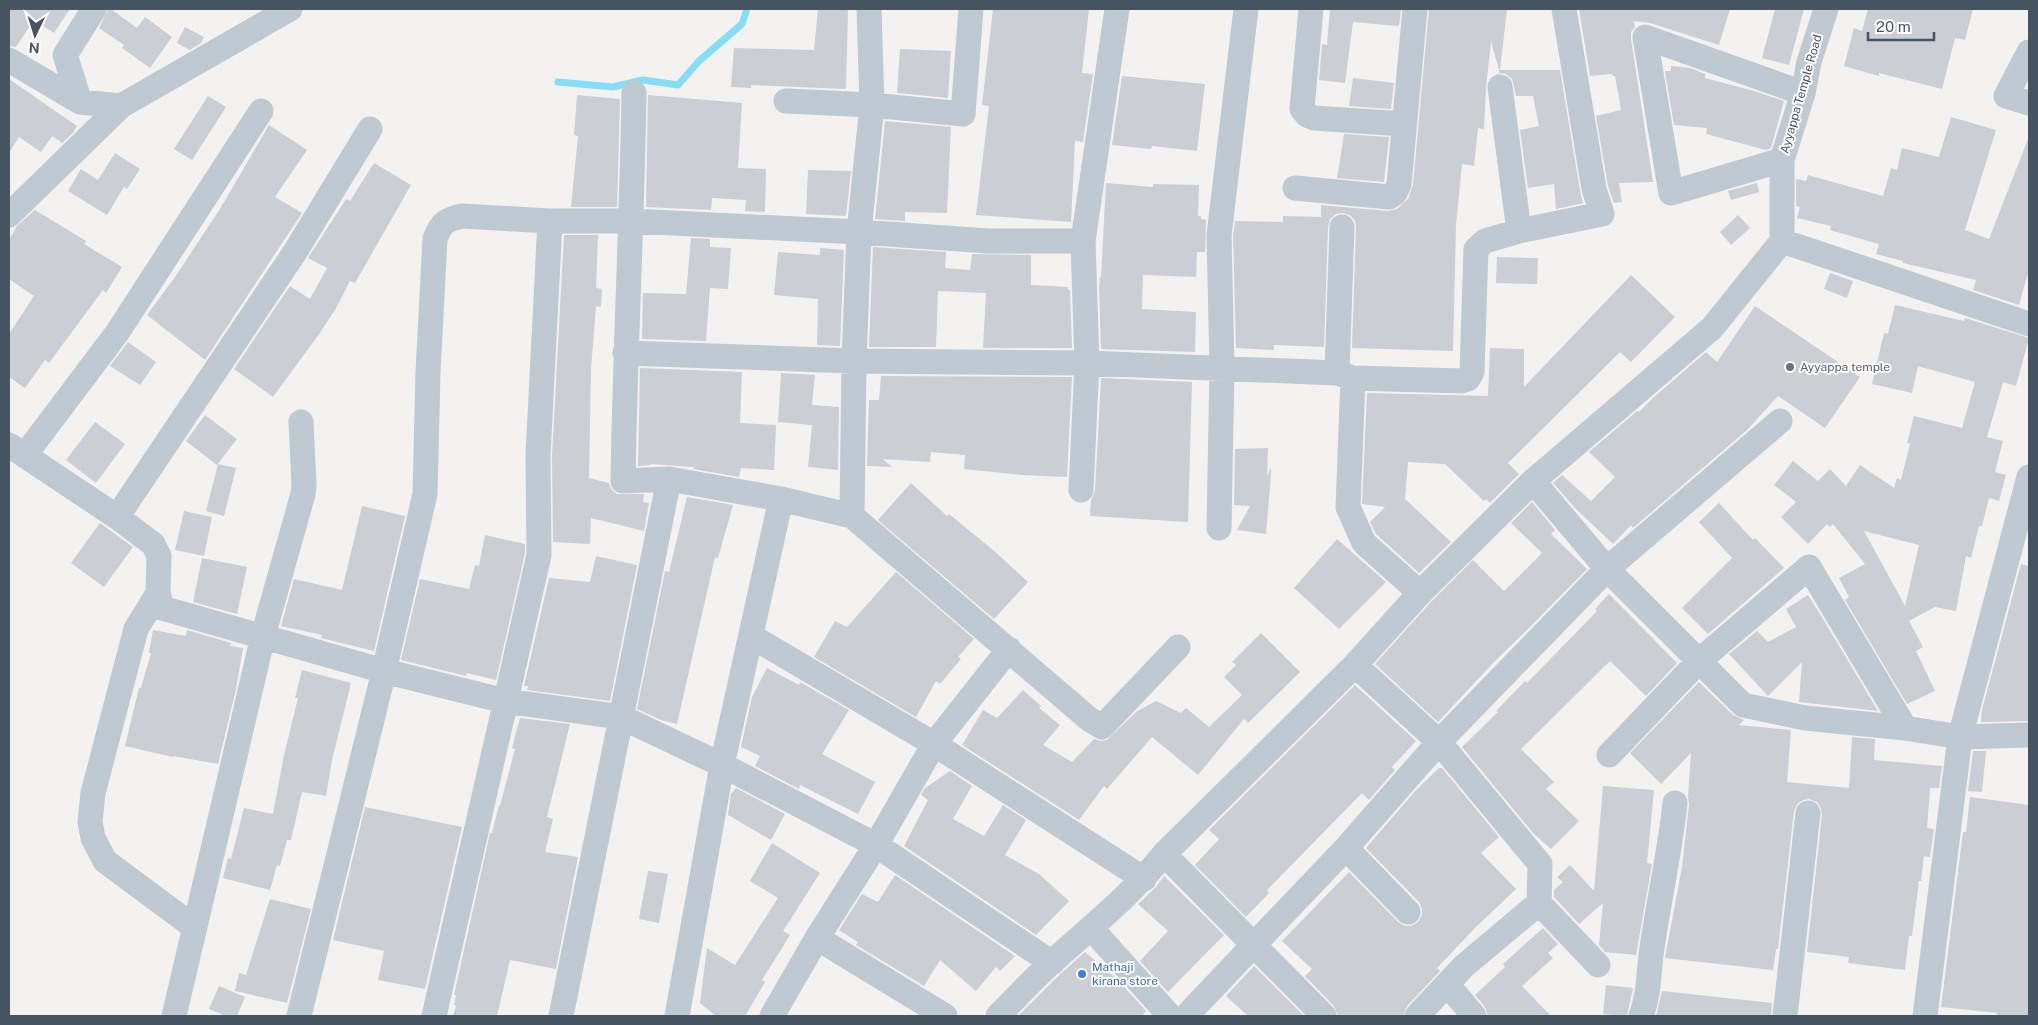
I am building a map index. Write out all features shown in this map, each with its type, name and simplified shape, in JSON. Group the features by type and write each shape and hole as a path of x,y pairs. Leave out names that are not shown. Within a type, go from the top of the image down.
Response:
{"street":[{"path":"80,102 65,55 94,9"},
{"path":"10,211 121,106 290,9"},
{"path":"852,516 854,361 860,232 872,106 869,9"},
{"path":"786,101 963,114 971,9"},
{"path":"1081,490 1087,363 1083,241 1117,9"},
{"path":"1219,528 1222,367 1220,235 1246,9"},
{"path":"1311,9 1302,109 1307,115 1314,118 1404,124"},
{"path":"1295,188 1389,197 1396,193 1399,184 1415,9"},
{"path":"625,353 854,361 1087,363 1222,367 1462,382 1472,372 1476,248 1485,241 1519,231 1602,214 1594,189 1564,9"},
{"name":"Ayyappa Temple Road","path":"1782,241 1782,160 1826,9"},
{"path":"1782,160 1671,193 1645,37 1803,93"},
{"path":"2029,52 2006,96 2029,103"},
{"path":"9,60 80,102 121,106"},
{"path":"1500,87 1519,231"},
{"path":"634,93 632,221 625,353 623,481 669,479 781,499 852,516 1089,718 1102,727 1178,647"},
{"path":"262,111 117,333 17,450 117,517 153,544 159,556 158,593 162,608 384,671 505,701 621,717 722,765 876,845 1052,963"},
{"path":"117,517 295,252 370,129"},
{"path":"299,1016 384,671 425,494 428,372 435,239 440,228 449,219 462,216 550,221 632,221 860,232 988,241 1083,241"},
{"path":"434,1016 539,555 538,455 550,221"},
{"path":"1342,227 1348,507 1364,543 1420,593"},
{"path":"1002,1015 1052,963 1092,929 1144,879 1164,854 1355,665 1420,593 1533,481 1712,328 1782,241 2029,324"},
{"path":"1186,1016 1346,848 1439,742 1607,569 1780,421"},
{"path":"174,1016 263,636 304,485 301,422"},
{"path":"1924,1016 1960,737 2029,477"},
{"path":"561,1016 669,479"},
{"path":"1533,481 1607,569 1742,705 1804,718 1905,728 1960,737 2029,735"},
{"path":"677,1016 722,765 781,499"},
{"path":"1609,755 1699,661 1809,566 1905,728"},
{"path":"158,593 136,630 93,793 90,822 93,838 105,861 194,928"},
{"path":"751,636 934,744 1144,879"},
{"path":"772,1016 817,938 876,845 934,744 1009,649"},
{"path":"1355,665 1439,742 1540,864 1539,903 1598,965"},
{"path":"1641,1016 1648,998 1652,948 1672,840 1675,803"},
{"path":"1785,1016 1808,813"},
{"path":"1346,848 1408,912"},
{"path":"1164,854 1324,1016"},
{"path":"1417,1016 1464,966 1539,903"},
{"path":"1092,929 1170,1016"},
{"path":"817,938 945,1016"},
{"path":"1447,984 1474,1016"}],"building":[{"path":"9,9 70,9 54,33 34,20 16,47 9,46"},
{"path":"108,9 111,9 137,28 145,17 172,37 150,68 122,48 124,45 99,28"},
{"path":"818,9 848,9 846,89 751,85 751,88 731,87 734,48 814,50"},
{"path":"993,9 1089,9 1082,73 1093,74 1083,142 1075,141 1071,222 976,215 989,106 982,105"},
{"path":"1330,9 1401,9 1399,26 1353,22 1345,83 1319,80 1322,44 1327,45"},
{"path":"1429,9 1507,9 1500,70 1491,41 1484,129 1478,128 1474,166 1462,164 1456,225 1453,351 1352,348 1356,227 1355,221 1350,215 1342,213 1336,214 1330,219 1328,227 1324,347 1274,345 1274,350 1236,348 1233,236 1235,221 1283,222 1283,216 1321,217 1321,205 1388,211 1397,209 1408,199 1413,185"},
{"path":"1579,9 1730,9 1719,45 1650,23 1634,21 1635,27 1631,32 1631,39 1653,182 1619,183 1622,202 1614,203 1608,186 1596,116 1621,110 1615,76 1612,74 1590,76"},
{"path":"1775,9 1804,9 1789,65 1762,58"},
{"path":"1868,9 1973,9 1965,40 1955,38 1942,89 1879,73 1879,76 1844,66 1854,28 1862,31"},
{"path":"185,27 204,37 201,43 190,50 177,43"},
{"path":"900,49 951,51 948,98 897,93"},
{"path":"1671,66 1690,68 1705,74 1705,78 1784,101 1771,148 1766,150 1706,134 1707,128 1674,125 1665,71 1671,71"},
{"path":"1499,70 1560,70 1583,203 1556,209 1554,184 1528,188 1520,130 1539,126 1533,96 1516,96 1512,79 1506,74 1499,73"},
{"path":"1122,76 1205,84 1197,151 1152,146 1151,149 1112,145"},
{"path":"1353,78 1394,83 1391,109 1349,106"},
{"path":"9,79 77,126 73,133 62,143 52,136 41,152 19,137 9,153"},
{"path":"577,95 620,99 617,207 571,207 578,136 574,135"},
{"path":"648,95 742,103 738,168 766,169 765,212 745,211 746,200 712,198 711,210 646,207"},
{"path":"208,96 226,107 192,160 174,149"},
{"path":"1951,117 1996,130 1965,230 1989,239 2029,140 2029,270 2019,305 1973,290 1976,280 1903,263 1903,261 1876,254 1879,244 1830,230 1831,226 1797,218 1800,207 1796,206 1796,179 1806,181 1808,175 1883,196 1891,168 1897,170 1902,148 1939,157"},
{"path":"885,121 951,127 947,213 905,212 905,221 875,219"},
{"path":"269,125 307,150 275,197 302,213 205,360 147,315 175,277 220,209"},
{"path":"1344,134 1389,137 1384,182 1337,178"},
{"path":"115,153 140,169 127,189 124,187 107,215 68,191 81,169 98,180"},
{"path":"374,163 411,185 355,283 350,281 335,310 273,397 234,369 290,286 310,299 327,268 308,258 346,199 350,201"},
{"path":"808,170 851,171 846,216 806,214"},
{"path":"1106,183 1153,187 1153,184 1199,185 1198,216 1206,220 1205,252 1197,252 1196,277 1143,275 1142,309 1196,312 1195,352 1101,349 1099,289"},
{"path":"1757,183 1759,192 1731,200 1728,191"},
{"path":"35,210 86,241 84,244 122,267 106,293 103,290 49,363 45,360 25,388 9,377 9,334 34,296 9,279 9,240 17,226"},
{"path":"1738,215 1750,228 1731,245 1720,232"},
{"path":"564,235 598,235 596,288 602,289 601,307 596,306 591,369 589,478 609,483 611,489 617,494 644,494 643,502 649,503 644,531 591,518 590,544 553,542 552,455"},
{"path":"691,238 710,239 710,247 731,248 728,289 710,288 706,341 642,339 643,293 686,294"},
{"path":"873,247 946,252 945,268 970,270 972,254 1031,255 1031,285 1068,287 1068,290 1070,290 1072,348 983,348 986,293 938,291 936,347 869,347"},
{"path":"820,248 844,250 840,346 817,345 818,299 774,295 778,252 820,255"},
{"path":"1497,257 1538,258 1537,284 1496,283"},
{"path":"1830,273 1853,281 1847,298 1824,289"},
{"path":"1631,275 1675,317 1631,362 1620,352 1508,463 1519,474 1490,503 1486,499 1484,501 1445,464 1408,462 1405,499 1451,542 1419,573 1376,534 1370,522 1385,507 1362,504 1367,393 1488,396 1490,348 1524,349 1524,387"},
{"path":"1895,305 1964,321 1965,318 2029,338 2016,386 2003,382 1987,437 2003,441 1995,472 2006,475 1999,501 1989,498 1982,526 1979,526 1971,558 1966,556 1956,611 1935,607 1909,621 1923,647 1916,651 1935,691 1907,704 1845,600 1849,597 1839,578 1865,564 1833,524 1830,527 1827,524 1808,544 1781,517 1796,502 1774,485 1793,461 1818,481 1830,469 1846,486 1860,465 1894,488 1897,478 1901,480 1910,444 1907,443 1914,416 1962,428 1975,382 1918,366 1912,393 1872,384 1884,333 1888,334","holes":["1864,531 1919,545 1905,606"]},
{"path":"1755,306 1860,377 1825,428 1778,396 1747,430 1633,528 1631,525 1613,544 1576,509 1553,483 1562,475 1591,501 1615,477 1589,452 1637,411 1639,412 1706,352 1717,362"},
{"path":"128,342 156,362 140,385 110,366"},
{"path":"640,368 742,372 740,423 776,425 774,470 741,468 739,477 693,469 694,467 651,464 638,466"},
{"path":"781,373 815,375 812,405 839,407 838,470 808,467 812,425 778,422"},
{"path":"881,376 1072,377 1067,477 964,469 965,455 931,452 930,462 883,459 892,467 867,466 869,400 879,400"},
{"path":"1101,378 1192,382 1188,522 1090,516 1091,500 1095,491"},
{"path":"205,415 237,439 217,465 186,441"},
{"path":"95,422 125,444 96,483 66,460"},
{"path":"1268,448 1267,476 1271,468 1271,476 1266,534 1237,530 1250,506 1234,505 1235,449"},
{"path":"218,464 236,468 224,516 206,511"},
{"path":"911,483 947,516 949,514 1028,582 994,619 878,520"},
{"path":"687,497 733,505 718,558 715,557 677,724 661,720 637,709 665,571 669,572"},
{"path":"1532,502 1555,530 1551,534 1587,569 1492,664 1438,722 1375,664 1430,603 1473,560 1504,591 1542,553 1511,523"},
{"path":"1719,503 1753,540 1755,538 1784,568 1708,634 1682,608 1732,558 1699,522"},
{"path":"362,506 405,516 374,651 321,638 322,635 281,626 294,579 342,590"},
{"path":"184,511 212,517 204,556 175,550"},
{"path":"100,523 133,547 104,587 71,563"},
{"path":"485,535 525,544 525,553 496,680 467,673 466,676 401,660 420,579 469,589 475,565 479,566"},
{"path":"1337,539 1386,582 1339,629 1294,588"},
{"path":"596,556 637,565 610,701 527,690 528,686 524,686 549,578 590,582"},
{"path":"202,558 247,567 237,614 193,602"},
{"path":"2021,564 2029,566 2029,721 1981,722 1982,710"},
{"path":"896,572 974,639 958,657 961,659 940,684 936,681 916,717 814,657 835,621 847,627"},
{"path":"1609,594 1677,663 1646,696 1610,661 1521,749 1554,782 1546,789 1579,821 1551,849 1533,833 1462,747 1498,712 1496,711 1525,681 1527,683 1597,611 1595,609"},
{"path":"1808,595 1878,711 1799,702 1802,662 1768,696 1729,654 1757,631 1768,642 1796,627 1786,609"},
{"path":"153,630 186,636 187,630 231,643 230,646 243,648 236,689 218,764 173,757 125,746 139,688 141,688 151,653 149,653"},
{"path":"1261,633 1300,672 1248,723 1244,719 1198,775 1152,737 1107,789 1104,786 1079,820 962,745 983,710 997,718 1023,690 1041,706 1039,708 1060,725 1043,745 1072,762 1094,739 1100,741 1107,740 1136,712 1156,701 1181,713 1186,708 1209,727 1242,695 1224,677 1236,665 1232,662"},
{"path":"767,668 799,685 800,682 849,710 822,754 875,782 858,814 800,785 799,789 755,766 760,756 741,747 752,697"},
{"path":"302,670 351,683 332,760 326,796 302,792 291,840 287,840 280,866 277,865 270,890 223,878 228,858 231,859 244,808 273,814 284,755 298,698 295,698"},
{"path":"1699,682 1733,715 1744,720 1739,725 1791,730 1787,782 1849,788 1852,737 1875,739 1874,760 1942,766 1939,788 1930,788 1927,828 1934,829 1930,857 1924,856 1912,936 1909,936 1905,970 1848,963 1849,957 1807,952 1822,815 1821,808 1817,802 1809,799 1797,804 1794,811 1778,949 1776,949 1773,970 1665,958 1682,867 1689,805 1691,753 1661,784 1630,753"},
{"path":"1355,685 1416,741 1392,767 1395,770 1369,800 1362,793 1267,890 1269,893 1246,917 1195,865 1219,839 1209,830"},
{"path":"520,718 570,724 547,817 553,819 545,852 578,857 556,969 510,960 497,1016 453,1016 456,1006 454,1005 456,995 454,995 490,833 492,833 515,749 512,748"},
{"path":"1973,751 1986,751 1982,792 1968,791"},
{"path":"1439,768 1442,768 1499,837 1481,853 1516,889 1437,968 1440,971 1407,1006 1403,1016 1338,1016 1334,1006 1305,976 1312,969 1282,941 1349,872 1398,922 1405,926 1411,926 1418,922 1422,915 1419,902 1366,848 1416,790"},
{"path":"950,771 972,786 953,819 984,836 1003,805 1026,820 1005,855 1039,874 1069,901 1036,935 904,846 928,800 921,795 925,788"},
{"path":"1603,786 1654,790 1647,863 1652,864 1636,955 1605,952 1599,945 1603,903 1579,924 1554,897 1554,890 1563,882 1557,877 1570,865 1594,891"},
{"path":"736,788 785,814 771,840 728,815 731,794"},
{"path":"1970,797 2029,805 2029,1016 1996,1016 1997,1013 1941,1007 1963,832 1966,832"},
{"path":"365,807 462,827 425,989 378,980 384,951 333,940"},
{"path":"772,843 820,873 783,931 790,935 762,980 765,982 745,1016 716,1016 700,1003 707,948 735,965 778,898 750,881"},
{"path":"648,871 668,874 659,923 639,919"},
{"path":"895,875 1015,956 1000,971 996,967 976,991 940,960 924,986 856,945 858,942 839,930 862,894 878,902"},
{"path":"1164,876 1224,935 1168,992 1140,961 1168,931 1138,904 1156,887"},
{"path":"270,899 311,909 287,1003 235,991 239,973 246,975"},
{"path":"1543,928 1558,944 1548,953 1553,958 1522,986 1551,1016 1488,1016 1485,1007 1475,995 1505,967 1503,964"},
{"path":"1085,952 1117,979 1146,1011 1142,1016 1018,1016 1055,979"},
{"path":"1254,966 1304,1016 1248,1016 1226,996"},
{"path":"1606,985 1633,988 1627,1016 1603,1014"},
{"path":"219,986 245,997 237,1016 226,1016 209,1009"},
{"path":"1662,991 1772,1003 1771,1016 1656,1016"}],"waterway":[{"path":"558,82 613,87 643,80 678,85 699,61 742,24 747,9"}],"place":[{"name":"Ayyappa temple","path":"1790,367"},
{"name":"Mathaji kirana store","path":"1082,974"}]}
